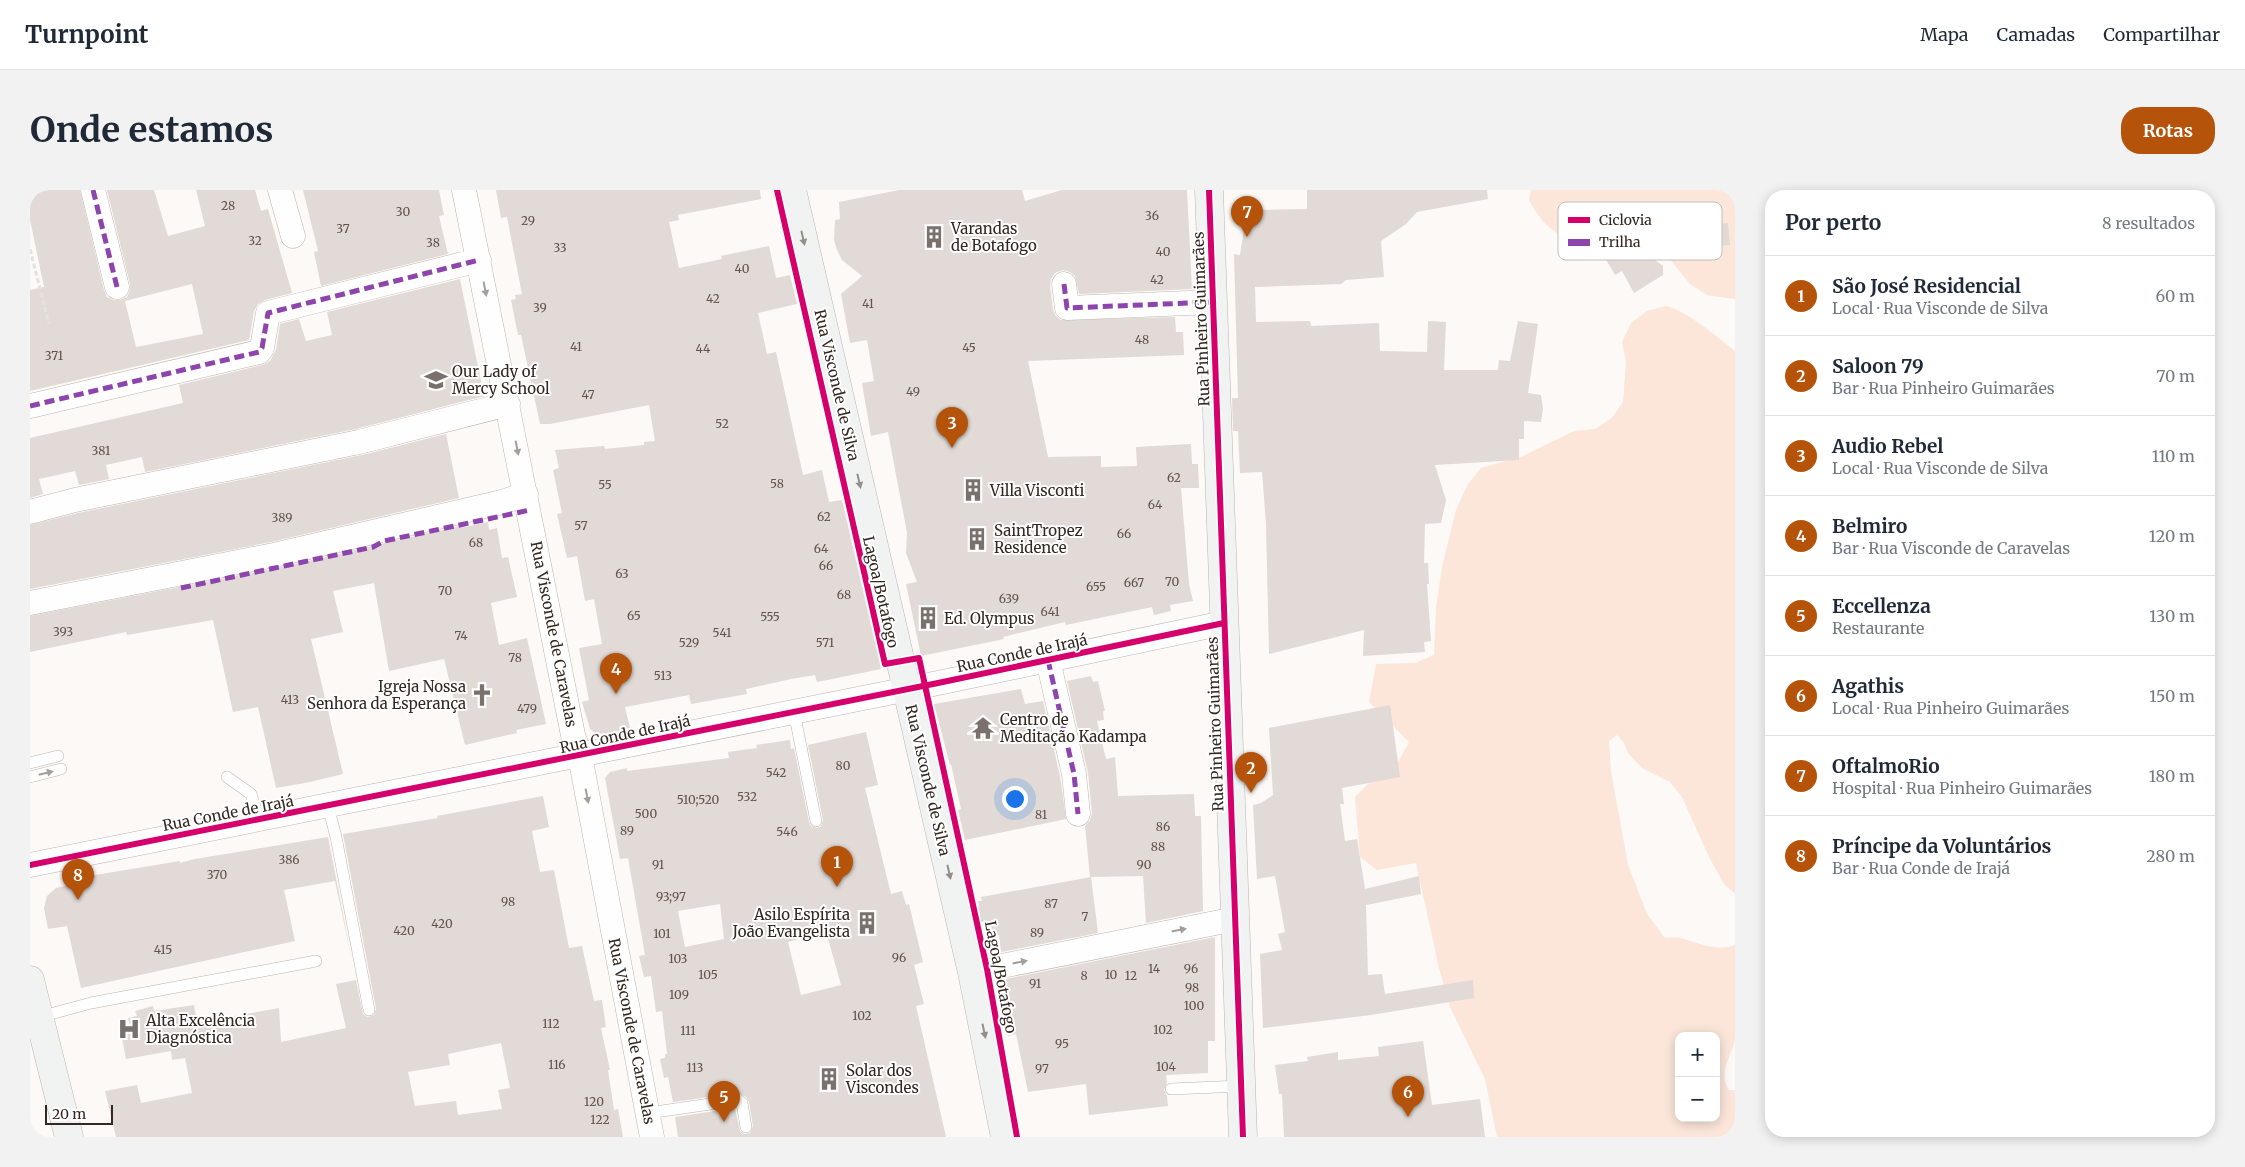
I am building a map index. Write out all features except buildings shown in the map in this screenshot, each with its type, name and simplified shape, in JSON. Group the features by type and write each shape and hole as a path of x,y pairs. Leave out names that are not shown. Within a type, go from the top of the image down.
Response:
{"main road":[{"name":"Rua Visconde de Silva","path":"792,190 972,972 1005,1137"},
{"name":"Rua Pinheiro Guimarães","path":"1209,190 1243,1137"},
{"path":"30,980 69,1137"}],"street":[{"path":"93,190 118,287"},
{"path":"280,190 293,236"},
{"name":"Rua Visconde de Caravelas","path":"464,190 528,502 573,735 580,756 652,1137"},
{"path":"30,406 259,352 262,348 268,313 479,260"},
{"path":"1064,284 1067,308 1213,302"},
{"path":"30,512 75,500 358,442 508,404"},
{"path":"30,604 274,555 502,502 528,502"},
{"path":"181,588 373,547 384,541 528,502"},
{"name":"Rua Conde de Irajá","path":"30,865 580,756 1224,623"},
{"path":"1048,660 1072,766 1078,814"},
{"path":"972,972 1235,919"}],"lane":[{"path":"794,712 816,821"},
{"path":"30,763 58,756"},
{"path":"30,777 61,769"},
{"path":"228,777 251,794 259,819"},
{"path":"328,806 336,837 369,1010"},
{"path":"40,1017 91,1003 316,961"},
{"path":"1170,1089 1241,1086"},
{"path":"648,1113 738,1100 742,1103 746,1127"}],"path":[{"path":"30,249 49,324"}],"shaded area":[{"path":"1531,190 1735,190 1735,299 1707,295 1690,284 1670,260 1722,260 1722,202 1558,202 1558,233 1541,219 1529,200"},
{"path":"1666,306 1675,309 1702,325 1735,351 1735,894 1724,884 1709,857 1682,797 1670,782 1642,768 1628,753 1624,743 1617,735 1609,741 1611,771 1628,865 1647,914 1665,938 1681,938 1721,948 1735,945 1735,1039 1726,1064 1724,1077 1729,1090 1735,1090 1735,1137 1497,1137 1485,1079 1450,1007 1439,968 1416,863 1377,870 1360,857 1355,797 1369,783 1390,777 1409,742 1369,702 1376,664 1415,663 1434,655 1436,608 1442,567 1456,510 1468,484 1481,468 1521,457 1574,431 1595,429 1612,418 1623,402 1626,362 1622,342 1631,323 1647,311"}],"marked path":[{"path":"93,190 117,287"},
{"path":"30,406 259,352 262,348 268,313 479,260"},
{"path":"1064,284 1067,308 1213,302"},
{"path":"181,588 373,547 384,541 530,510"},
{"path":"1048,660 1074,774 1078,814"}],"cycle path":[{"name":"Lagoa/Botafogo","path":"777,190 885,664 919,658 987,969 1017,1137"},
{"path":"1209,190 1243,1137"},
{"path":"30,865 938,683 1224,623"}],"place":[{"name":"Varandas de Botafogo","path":"934,237"},
{"name":"OftalmoRio","path":"1247,237"},
{"name":"Our Lady of Mercy School","path":"436,380"},
{"name":"Audio Rebel","path":"952,448"},
{"name":"Villa Visconti","path":"973,490"},
{"name":"SaintTropez Residence","path":"977,539"},
{"name":"Ed. Olympus","path":"928,618"},
{"name":"Belmiro","path":"616,694"},
{"name":"Igreja Nossa Senhora da Esperança","path":"482,695"},
{"name":"Centro de Meditação Kadampa","path":"983,728"},
{"name":"Saloon 79","path":"1251,793"},
{"name":"São José Residencial","path":"837,887"},
{"name":"Príncipe da Voluntários","path":"78,900"},
{"name":"Asilo Espírita João Evangelista","path":"867,923"},
{"name":"Alta Excelência Diagnóstica","path":"129,1029"},
{"name":"Solar dos Viscondes","path":"829,1079"},
{"name":"Agathis","path":"1408,1117"},
{"name":"Eccellenza","path":"724,1122"}]}
